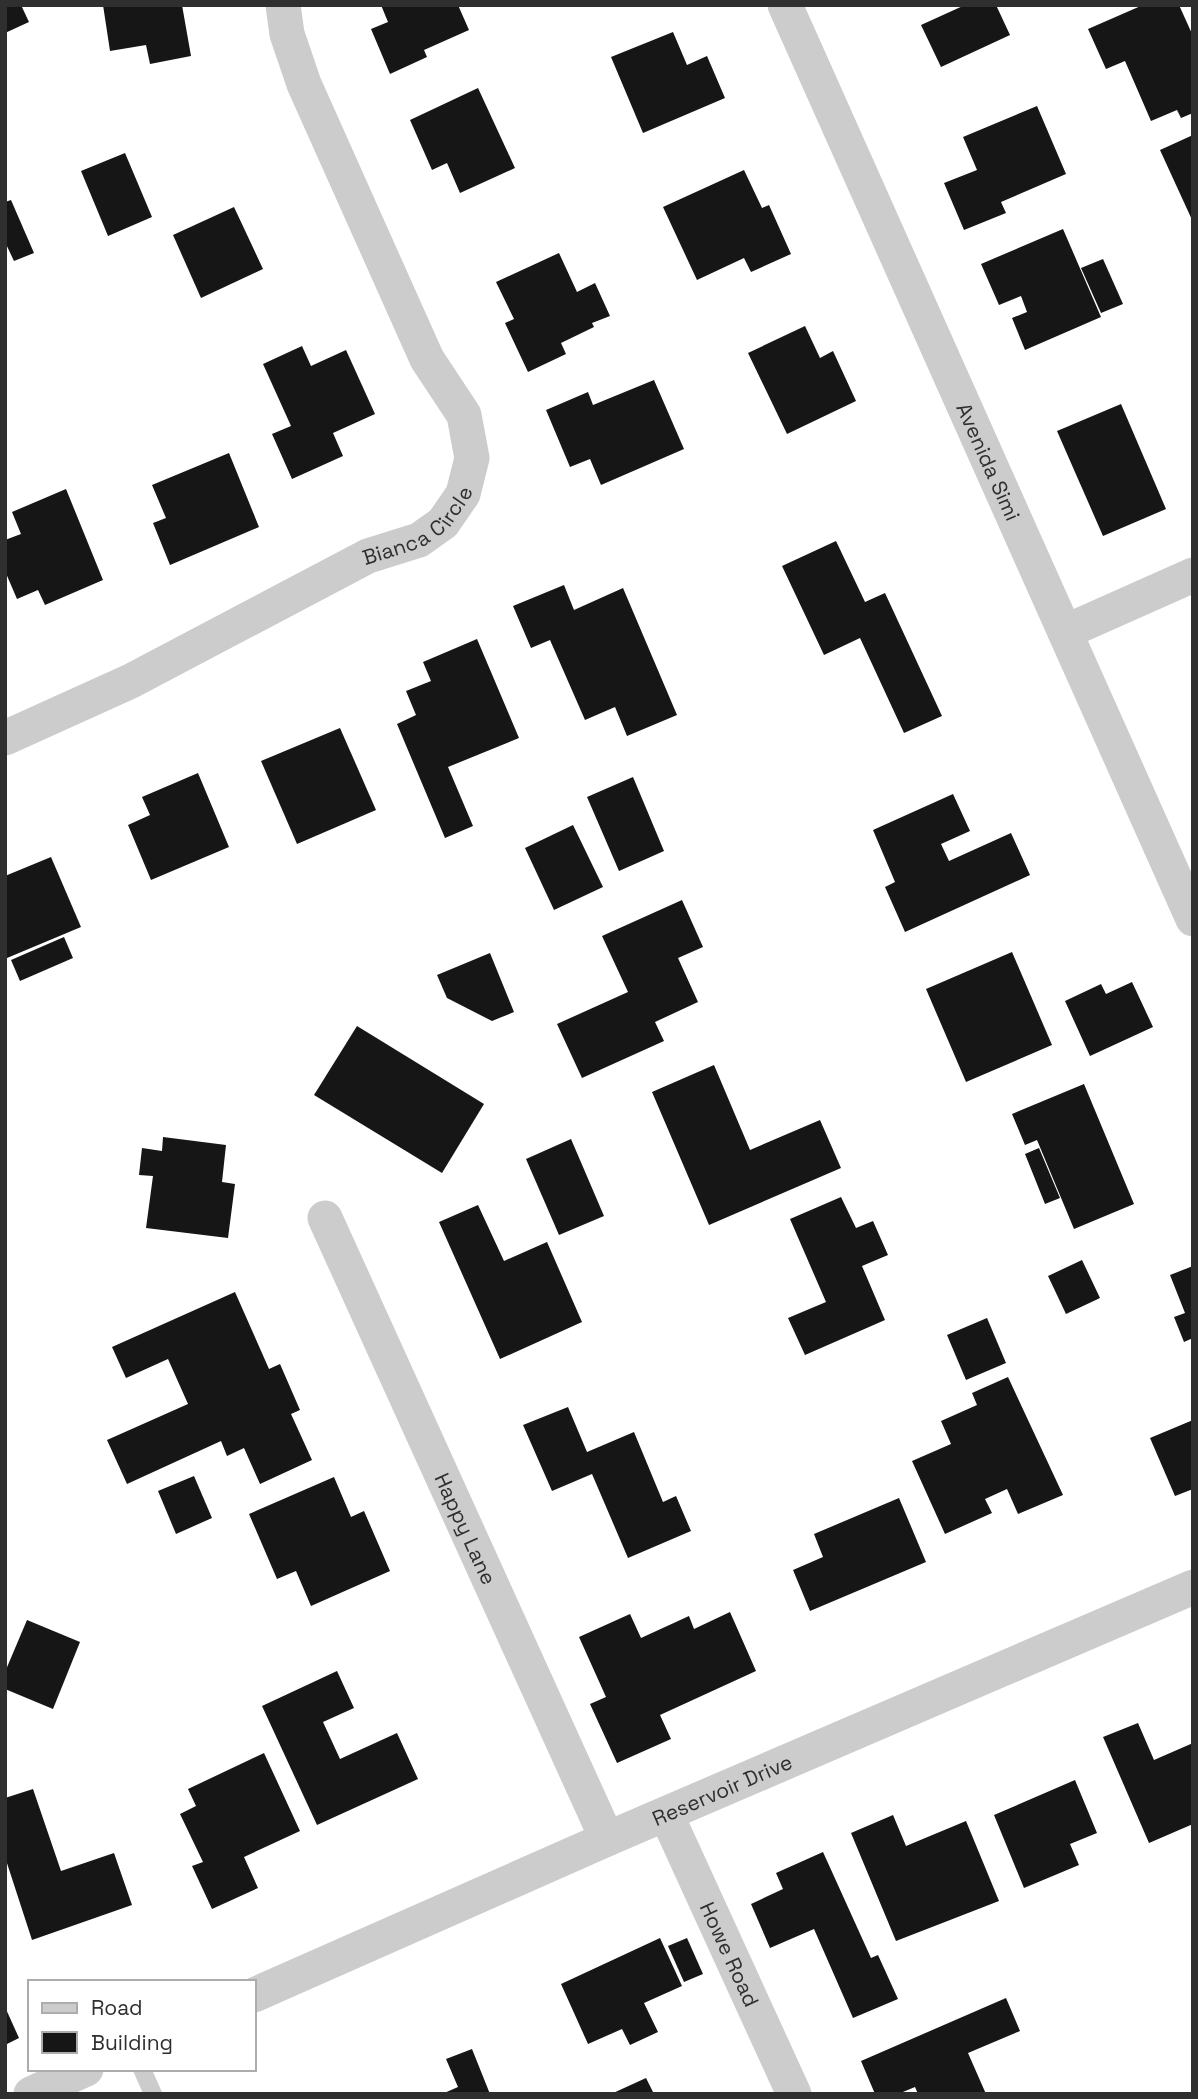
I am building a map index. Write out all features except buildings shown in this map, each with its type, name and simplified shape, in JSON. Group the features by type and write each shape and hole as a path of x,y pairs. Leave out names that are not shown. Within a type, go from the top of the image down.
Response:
{"street":[{"name":"Bianca Circle","path":"5,738 131,681 368,556 419,540 443,523 463,494 472,458 464,415 426,359 309,96 287,34 283,5"},
{"name":"Avenida Simi","path":"785,5 1193,919"},
{"path":"1065,632 1193,575"},
{"name":"Happy Lane","path":"326,1218 607,1839"},
{"name":"Reservoir Drive","path":"256,1994 607,1839 1193,1587"},
{"name":"Howe Road","path":"666,1814 794,2094"},
{"path":"31,2094 82,2071"}],"lane":[{"path":"143,2071 153,2094"}]}
